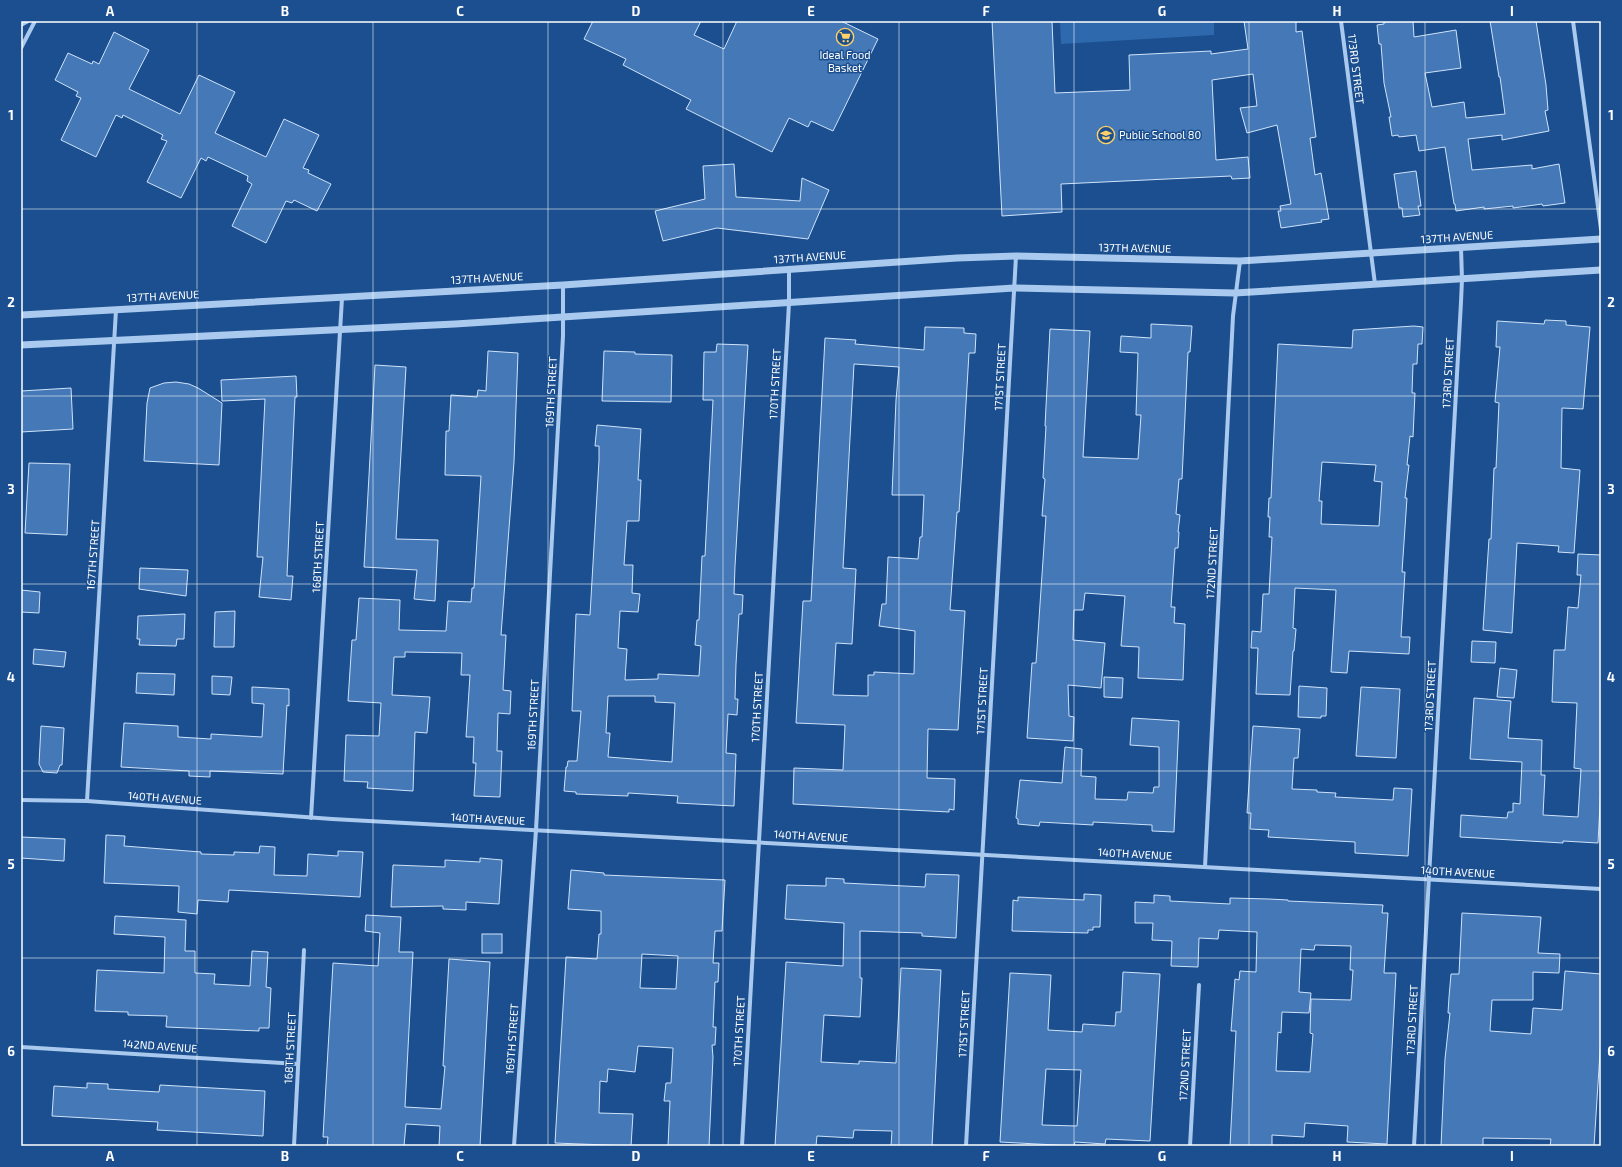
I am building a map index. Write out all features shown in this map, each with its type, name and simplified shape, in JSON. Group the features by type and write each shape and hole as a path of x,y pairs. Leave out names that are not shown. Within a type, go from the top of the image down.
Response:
{"street":[{"path":"21,25 28,21"},
{"path":"21,48 35,21"},
{"name":"173RD STREET","path":"1341,21 1375,285"},
{"path":"1573,21 1601,229"},
{"name":"137TH AVENUE","path":"21,315 563,285 957,258 1016,256 1240,261 1601,239"},
{"name":"173RD STREET","path":"1414,1146 1462,279 1460,248"},
{"name":"171ST STREET","path":"966,1146 1016,256"},
{"name":"172ND STREET","path":"1205,867 1235,293 1240,261"},
{"name":"170TH STREET","path":"742,1146 789,303 789,269"},
{"path":"21,345 340,330 1014,288 1235,293 1601,270"},
{"name":"169TH STREET","path":"514,1146 536,830 563,317 563,285"},
{"name":"168TH STREET","path":"311,818 342,298"},
{"name":"167TH STREET","path":"87,801 116,310"},
{"name":"140TH AVENUE","path":"21,800 87,801 311,818 1601,889"},
{"name":"168TH STREET","path":"294,1146 304,950"},
{"name":"172ND STREET","path":"1190,1146 1199,984"},
{"name":"142ND AVENUE","path":"21,1047 298,1064"}],"shaded area":[{"path":"1060,21 1214,21 1214,35 1061,44"}],"building":[{"path":"593,21 701,21 694,35 724,49 737,21 841,21 878,39 833,131 811,121 808,127 789,118 772,152 686,109 691,100 623,65 626,59 584,39"},
{"name":"Public School 80","path":"992,21 1052,21 1055,93 1130,90 1129,55 1211,51 1211,54 1248,49 1244,21 1296,21 1296,32 1302,31 1316,137 1310,138 1315,175 1321,173 1329,219 1321,220 1322,222 1281,228 1278,211 1281,211 1280,206 1291,204 1277,125 1247,133 1240,108 1257,106 1253,74 1212,80 1216,160 1248,157 1250,178 1232,179 1231,176 1061,184 1062,212 1002,216"},
{"path":"1413,21 1414,37 1456,30 1461,68 1425,73 1432,107 1464,102 1466,118 1505,114 1490,21 1536,21 1546,85 1548,110 1545,111 1549,131 1502,140 1502,135 1468,139 1472,170 1532,165 1532,169 1559,164 1565,203 1543,206 1542,204 1513,208 1513,206 1484,209 1484,207 1456,211 1445,147 1419,151 1416,135 1399,137 1398,135 1392,136 1389,117 1391,117 1384,83 1381,44 1379,44 1377,25 1384,24 1384,22"},
{"path":"114,32 149,50 129,89 180,114 199,75 235,92 215,133 266,157 284,119 319,135 303,168 309,170 308,173 331,184 317,211 294,200 292,203 286,201 266,243 232,226 252,184 247,181 248,176 208,157 206,161 201,158 181,198 147,182 167,141 161,139 163,135 123,115 122,118 116,115 96,157 61,140 81,98 76,96 78,92 55,80 68,53 92,64 93,61 99,64"},
{"path":"734,164 736,197 800,201 802,178 829,190 808,239 717,228 663,241 655,211 705,199 703,166"},
{"path":"1416,171 1421,206 1418,206 1420,215 1403,217 1402,208 1399,208 1394,174"},
{"path":"1545,320 1566,321 1566,325 1590,327 1583,409 1562,408 1561,468 1580,470 1574,553 1558,552 1559,546 1517,543 1512,633 1483,630 1489,539 1491,539 1499,403 1495,402 1500,347 1496,347 1497,321 1544,324"},
{"path":"1151,324 1192,326 1190,352 1188,352 1182,479 1179,479 1176,514 1180,515 1178,548 1175,548 1171,607 1175,607 1174,623 1185,624 1183,680 1138,678 1139,647 1121,646 1125,596 1085,593 1083,610 1074,610 1073,640 1105,643 1101,688 1068,685 1069,716 1074,717 1073,741 1027,738 1032,663 1036,663 1046,516 1042,516 1045,479 1043,478 1050,329 1090,331 1083,457 1138,459 1141,415 1136,415 1138,353 1120,352 1121,336 1151,338"},
{"path":"1414,326 1423,327 1422,344 1418,344 1417,364 1413,364 1412,393 1415,393 1413,437 1410,436 1407,465 1409,465 1405,498 1407,498 1402,572 1405,572 1401,637 1410,637 1409,654 1349,651 1347,673 1331,672 1336,590 1295,588 1293,628 1296,629 1290,695 1256,694 1258,648 1251,648 1252,631 1261,632 1263,594 1269,594 1272,537 1269,537 1270,517 1268,517 1269,498 1271,498 1278,344 1352,348 1353,330","holes":["1322,462 1376,465 1374,481 1382,482 1379,526 1321,524 1322,501 1319,501"]},
{"path":"925,327 964,328 964,333 976,334 975,353 969,353 959,512 957,512 950,610 965,611 958,730 928,729 927,778 955,779 954,810 949,809 949,812 793,804 794,768 843,770 845,725 796,723 803,601 811,601 825,338 856,340 855,344 924,350","holes":["854,364 899,367 892,495 924,495 922,537 920,537 918,559 888,557 886,604 882,604 879,626 915,631 914,674 874,672 874,675 868,675 868,696 833,695 836,643 852,644 856,569 843,568"]},
{"path":"717,344 748,345 734,594 743,595 742,614 739,614 736,664 735,699 738,699 737,715 728,714 726,753 736,754 734,806 677,803 678,796 628,793 628,796 576,794 576,792 564,791 568,761 577,761 581,711 572,711 576,614 590,615 599,460 599,446 595,446 597,425 641,429 638,480 641,480 639,521 627,521 624,565 633,565 632,593 640,594 638,612 620,611 618,648 627,649 625,680 658,679 658,674 699,676 701,646 695,645 697,620 699,620 702,556 705,556 713,400 703,400 704,352 716,352","holes":["608,696 655,696 655,702 675,703 672,762 608,757 610,733 606,733"]},
{"path":"488,351 518,353 514,462 501,635 506,635 503,690 511,691 510,714 498,713 497,751 502,751 500,797 474,796 476,763 473,763 474,737 466,737 470,675 461,675 462,653 405,652 405,657 394,657 392,695 430,697 427,733 415,732 413,791 367,788 368,782 344,781 346,735 379,736 381,703 348,701 352,640 356,640 359,598 400,600 399,630 446,631 448,601 471,602 472,588 474,588 481,476 445,475 446,431 449,431 451,395 477,397 478,390 486,391"},
{"path":"604,351 672,355 671,402 602,401"},
{"path":"375,365 406,367 396,539 438,540 435,601 414,599 417,570 364,567"},
{"path":"296,376 297,397 295,397 287,576 293,576 291,600 259,597 263,557 257,557 265,399 222,401 221,380"},
{"path":"176,382 189,384 198,388 222,403 219,465 144,461 147,403 150,388 164,383"},
{"path":"71,388 73,429 21,432 21,391"},
{"path":"29,463 70,464 67,535 25,533"},
{"path":"1578,554 1601,555 1601,786 1598,843 1563,841 1563,843 1460,837 1461,815 1507,818 1508,812 1513,812 1513,803 1520,804 1522,762 1470,759 1474,698 1511,701 1508,738 1542,740 1541,775 1545,775 1543,815 1578,817 1581,769 1574,768 1577,703 1552,702 1554,650 1565,650 1568,607 1578,608 1581,575 1577,575"},
{"path":"140,568 188,570 186,596 139,589"},
{"path":"21,590 40,592 39,613 21,612"},
{"path":"235,611 234,647 214,647 215,612"},
{"path":"185,614 184,639 177,639 176,646 139,645 140,639 137,639 138,616"},
{"path":"1472,641 1496,642 1495,663 1471,662"},
{"path":"34,649 66,652 64,667 33,664"},
{"path":"1500,668 1517,670 1514,698 1497,697"},
{"path":"137,673 175,674 174,695 136,693"},
{"path":"212,676 232,677 230,695 212,694"},
{"path":"1104,677 1123,678 1122,698 1104,697"},
{"path":"1299,686 1327,688 1326,716 1321,716 1321,718 1298,717"},
{"path":"252,687 289,689 283,774 210,771 210,777 189,776 189,771 121,767 124,723 178,726 178,737 211,739 211,734 262,737 264,704 252,703"},
{"path":"1361,687 1400,689 1396,758 1356,756"},
{"path":"1132,718 1179,721 1174,832 1152,831 1152,825 1093,822 1093,825 1040,822 1039,826 1018,824 1018,819 1016,818 1020,780 1062,783 1065,747 1082,749 1081,776 1096,777 1095,799 1127,800 1128,792 1153,793 1154,787 1159,787 1159,747 1130,745"},
{"path":"41,726 64,728 62,765 60,765 57,773 43,772 39,764"},
{"path":"1253,726 1300,729 1298,758 1294,758 1292,789 1317,790 1317,792 1336,793 1335,797 1393,800 1394,788 1412,789 1408,856 1355,853 1355,842 1268,837 1269,830 1250,829 1251,813 1247,813"},
{"path":"106,835 125,836 124,846 201,852 201,854 234,855 234,852 259,853 260,846 275,847 274,875 307,876 308,854 338,856 338,851 363,852 360,897 229,890 228,902 198,900 197,914 178,912 179,886 104,883"},
{"path":"21,837 65,839 64,861 21,858"},
{"path":"480,858 502,860 499,904 466,902 466,910 443,909 443,906 391,907 393,865 445,867 445,860 480,862"},
{"path":"571,870 604,873 604,875 725,880 722,931 715,931 713,963 719,963 718,982 715,982 713,1027 716,1027 715,1045 712,1045 713,1057 709,1146 668,1146 670,1101 664,1101 666,1083 671,1083 673,1048 638,1046 635,1072 608,1069 607,1082 600,1081 599,1113 633,1114 631,1146 555,1143 566,957 597,959 599,934 601,934 601,911 568,909","holes":["642,954 678,956 676,989 640,988"]},
{"path":"926,874 959,875 956,938 922,936 922,933 860,931 860,978 862,978 860,1017 824,1015 821,1062 859,1064 859,1061 896,1063 901,968 941,970 932,1146 891,1146 892,1131 854,1130 853,1138 817,1136 816,1146 775,1146 786,962 843,966 844,923 785,919 787,885 826,886 826,878 844,879 844,883 925,887"},
{"path":"1084,894 1101,895 1100,927 1093,927 1093,930 1088,930 1088,933 1012,931 1013,900 1018,901 1018,897 1084,900"},
{"path":"1154,895 1170,896 1170,901 1230,904 1230,898 1383,905 1382,913 1388,913 1384,973 1396,973 1387,1144 1347,1142 1348,1126 1305,1123 1304,1137 1272,1135 1272,1146 1230,1146 1236,1031 1231,1031 1235,979 1239,980 1240,971 1256,972 1257,932 1219,930 1218,939 1199,938 1198,967 1171,966 1172,941 1152,940 1153,923 1135,923 1135,902 1154,903","holes":["1315,945 1351,946 1350,970 1353,970 1351,1000 1311,999 1310,1033 1313,1034 1310,1072 1276,1071 1278,1032 1281,1033 1282,1012 1309,1013 1311,993 1299,992 1301,949 1314,950"]},
{"path":"1462,913 1541,917 1538,953 1560,954 1559,973 1533,972 1533,1000 1492,1000 1490,1031 1531,1034 1533,1008 1562,1010 1565,971 1601,974 1601,1037 1594,1146 1550,1146 1551,1139 1483,1138 1483,1146 1441,1146 1445,1059 1450,1013 1448,1013 1451,974 1459,974"},
{"path":"366,915 401,917 399,952 413,952 405,1107 441,1109 445,1066 443,1066 449,959 490,962 480,1146 439,1146 440,1126 406,1124 404,1146 327,1146 328,1137 323,1137 333,963 378,966 380,933 365,931"},
{"path":"115,916 186,920 185,951 195,951 195,973 215,974 214,984 250,986 252,951 268,952 266,987 271,988 269,1028 259,1028 259,1031 166,1027 167,1016 128,1015 128,1012 95,1011 97,970 164,973 165,937 114,934"},
{"path":"482,934 502,934 502,953 482,953"},
{"path":"1123,972 1160,974 1150,1141 1106,1139 1105,1144 1075,1142 1074,1146 1000,1142 1010,973 1051,975 1048,1030 1082,1032 1083,1024 1115,1026 1116,1012 1121,1012","holes":["1046,1069 1081,1070 1077,1126 1042,1125"]},
{"path":"87,1083 108,1084 108,1089 159,1092 160,1085 265,1091 263,1136 157,1130 158,1122 52,1116 54,1086 87,1088"}],"place":[{"name":"Ideal Food Basket","path":"845,37"},
{"name":"Public School 80","path":"1106,135"}]}
